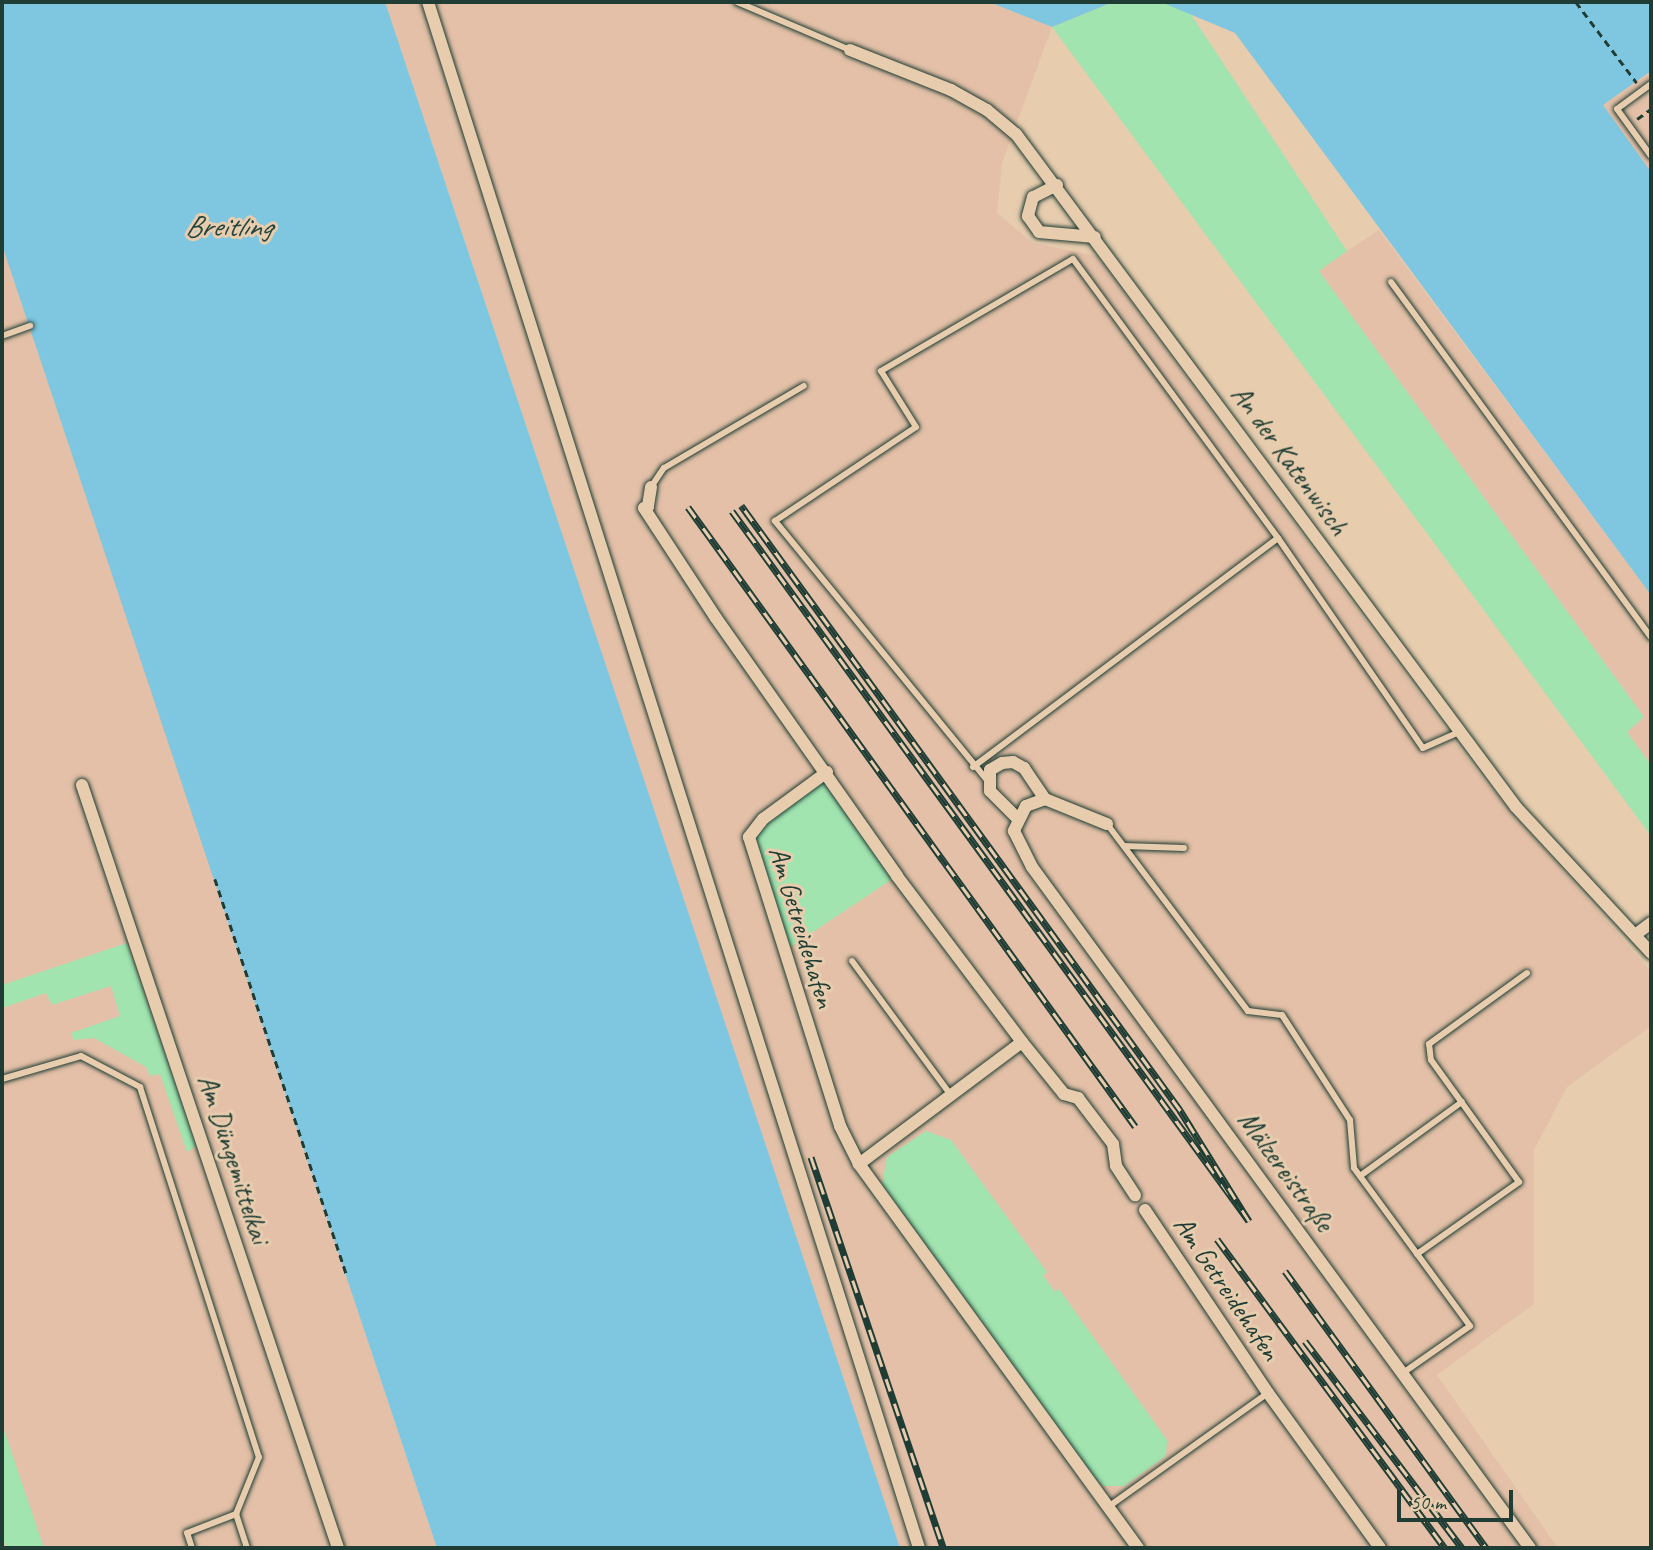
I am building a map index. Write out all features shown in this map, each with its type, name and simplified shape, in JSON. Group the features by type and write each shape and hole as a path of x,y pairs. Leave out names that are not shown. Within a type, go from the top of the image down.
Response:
{"street":[{"path":"428,2 919,1548"},
{"name":"An der Katenwisch","path":"850,50 951,90 987,110 1016,134 1057,185 1517,807 1651,953"},
{"path":"1057,185 1033,198 1028,216 1039,232 1094,237"},
{"path":"651,487 644,508 716,618 827,772 897,876 1022,1042 1064,1094 1078,1098 1106,1135 1112,1144 1116,1166 1135,1195"},
{"path":"1045,799 1026,806 1017,818 990,791 987,780 990,770 1013,762 1024,768 1045,799 1107,824"},
{"name":"Am Getreidehafen","path":"827,772 763,819 749,837 836,1114 859,1164 1138,1548"},
{"name":"Am Düngemittelkai","path":"82,785 338,1548"},
{"name":"Mälzereistraße","path":"1017,818 1014,831 1032,867 1530,1548"},
{"path":"1635,935 1651,923"},
{"path":"859,1164 1022,1042"},
{"name":"Am Getreidehafen","path":"1145,1210 1268,1393 1380,1548"}],"lane":[{"path":"737,2 850,50"},
{"path":"1651,84 1617,109 1651,156"},
{"path":"987,780 973,767 775,521 916,427 881,371 1073,259 1278,538 1423,748 1459,732"},
{"path":"1391,282 1651,637"},
{"path":"2,336 30,326"},
{"path":"651,487 664,468 804,386"},
{"path":"973,767 1278,538"},
{"path":"1107,824 1248,1011 1282,1015 1350,1120 1354,1168 1470,1326 1403,1373"},
{"path":"1124,846 1184,848"},
{"path":"852,961 950,1094"},
{"path":"1417,1254 1519,1182 1432,1060 1429,1044 1527,973"},
{"path":"2,1079 81,1056 140,1087 258,1457 236,1514 247,1548"},
{"path":"1360,1176 1462,1102"},
{"name":"Am Getreidehafen","path":"1108,1507 1268,1393"},
{"path":"192,1548 187,1533 236,1514"}],"path":[{"path":"1576,2 1644,93"},
{"path":"215,879 347,1276"}],"shaded area":[{"path":"385,2 989,2 1052,27 1002,163 997,213 1033,243 1097,256 1478,773 1651,972 1651,1026 1567,1087 1534,1150 1534,1304 1437,1375 1558,1548 900,1548"},
{"path":"1651,72 1651,172 1603,105"},
{"path":"1379,230 1651,595 1651,765 1627,732 1644,717 1318,270"},
{"path":"2,245 172,750 437,1548 2,1548"}],"green space":[{"path":"1113,2 1161,2 1190,13 1347,251 1319,271 1644,717 1627,732 1651,765 1651,836 1052,27"},
{"path":"827,772 897,876 783,952 749,837"},
{"path":"127,943 196,1146 187,1152 160,1074 150,1076 146,1067 94,1038 74,1040 71,1033 120,1016 111,986 52,1005 46,993 2,1008 2,985"},
{"path":"926,1131 951,1140 1047,1272 1043,1275 1055,1292 1059,1289 1167,1440 1166,1456 1124,1486 1103,1486 1096,1480 882,1185 887,1157"},
{"path":"2,1424 44,1548 6,1548 2,1535"}],"water":[{"name":"Breitling","path":"2,2 385,2 900,1548 437,1548 2,245"},
{"path":"989,2 1113,2 1052,27"},
{"path":"1161,2 1651,2 1651,71 1603,105 1651,172 1651,595 1235,33"}],"railway":[{"path":"732,511 1249,1221 1180,1110 741,505"},
{"path":"688,507 1135,1126"},
{"path":"811,1157 943,1548"},
{"path":"1217,1239 1445,1548"},
{"path":"1285,1271 1486,1548"},
{"path":"1305,1341 1462,1548"}]}
